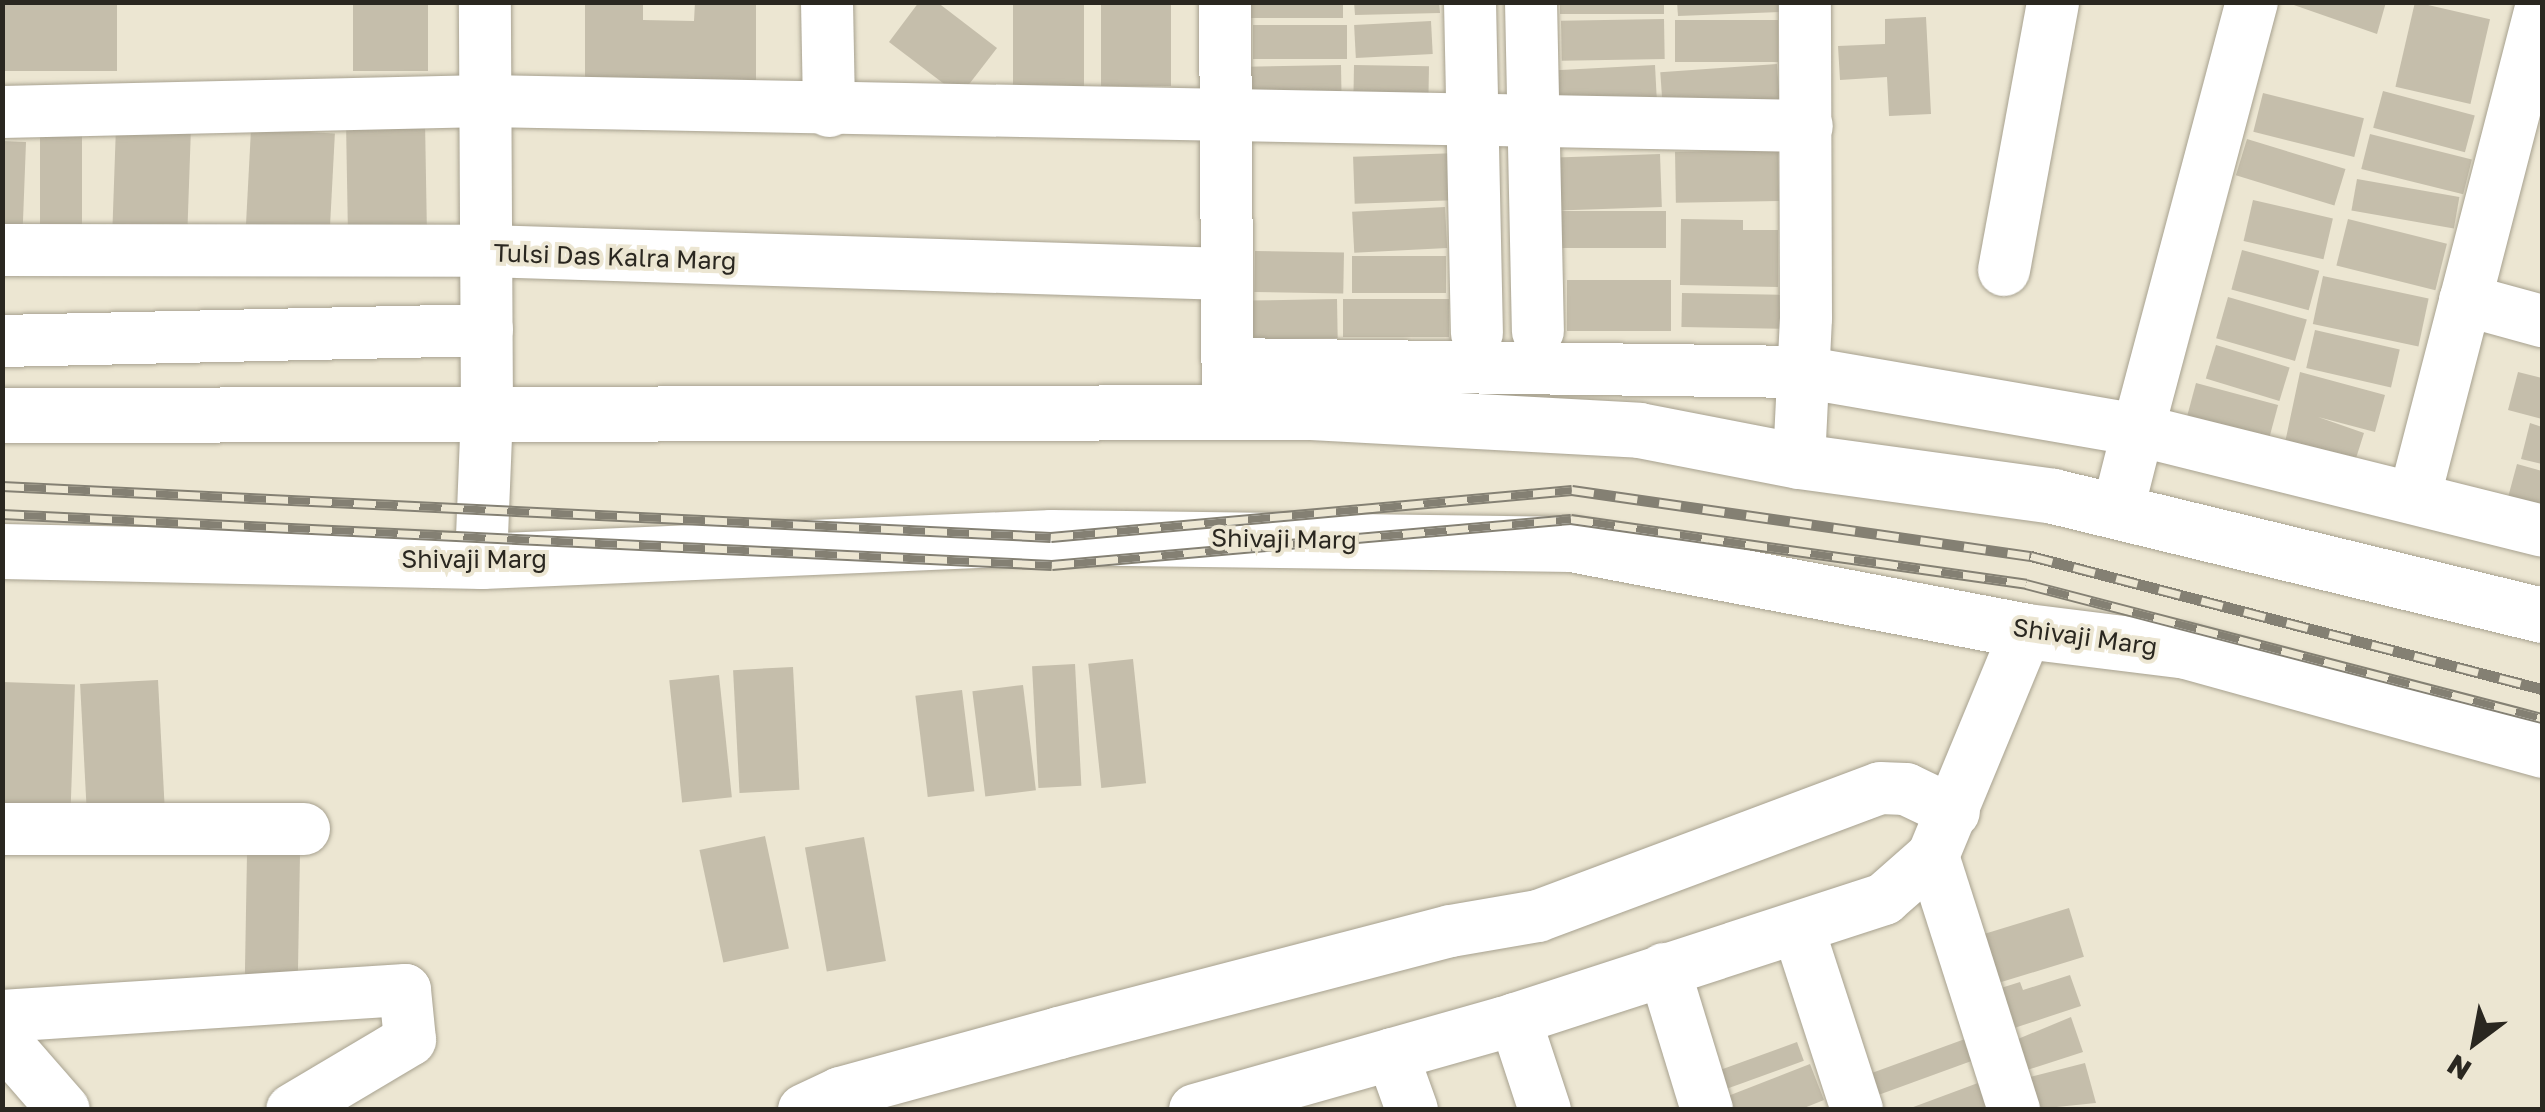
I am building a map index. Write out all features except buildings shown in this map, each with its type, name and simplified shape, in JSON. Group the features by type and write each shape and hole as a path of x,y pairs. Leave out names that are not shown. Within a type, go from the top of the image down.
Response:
{"main road":[{"path":"2,415 487,414 1228,388 1639,430 1799,461 2053,496 2542,615"},
{"name":"Shivaji Marg","path":"2,551 481,561 1051,537 1571,544 2026,630 2186,652 2542,750"}],"street":[{"path":"481,561 487,414 485,2"},
{"path":"827,2 829,111"},
{"path":"1225,2 1228,388 1802,372 2138,430 2414,496 2542,532"},
{"path":"1470,2 1477,334"},
{"path":"1531,2 1530,122 1538,331"},
{"path":"1799,461 1808,126 1805,2"},
{"path":"2004,270 2052,2"},
{"path":"2117,513 2252,2"},
{"path":"2414,496 2542,4"},
{"path":"2,112 486,101 829,111 1808,126"},
{"name":"Tulsi Das Kalra Marg","path":"2,250 486,251 1227,274"},
{"path":"2465,300 2542,321"},
{"path":"2,341 487,330"},
{"path":"1195,1110 1270,1100 1392,1054 1884,899 1944,834 2026,630"},
{"path":"804,1110 840,1093 1096,1023 1450,931 1538,916 1880,788 1906,788 1944,834 2014,1110"},
{"path":"2,829 304,829"},
{"path":"1798,928 1856,1110"},
{"path":"1664,968 1707,1110"},
{"path":"2,1016 405,990 410,1040 292,1110"},
{"path":"1515,1018 1545,1110"},
{"path":"2,1040 64,1110"},
{"path":"1392,1054 1412,1110"}],"railway":[{"path":"2,486 1051,537 1572,490 2031,556 2542,689"},
{"path":"2,514 1052,565 1571,519 2026,584 2542,718"}]}
